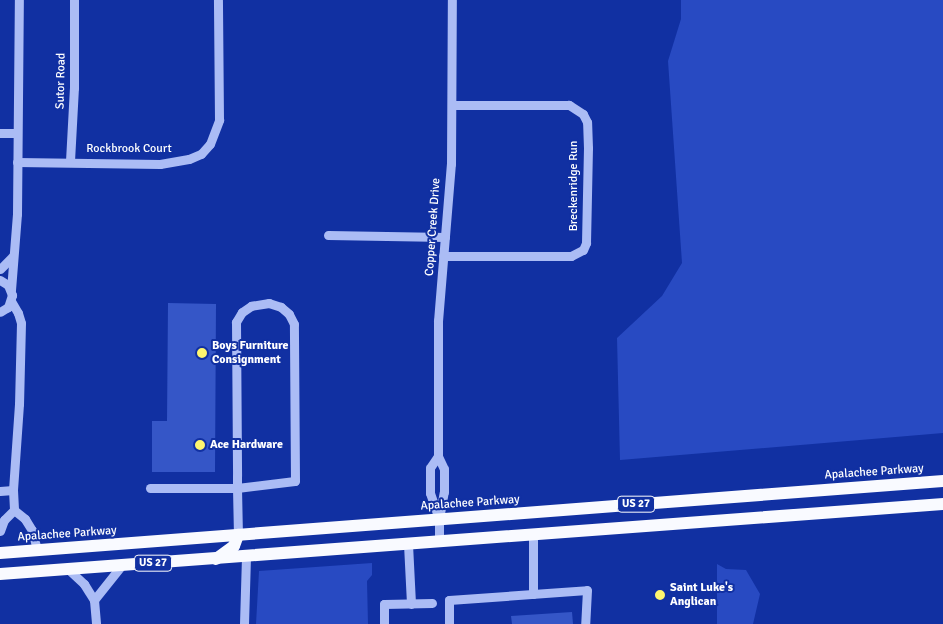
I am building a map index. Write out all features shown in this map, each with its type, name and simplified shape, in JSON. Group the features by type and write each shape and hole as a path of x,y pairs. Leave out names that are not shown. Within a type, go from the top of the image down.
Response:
{"main road":[{"name":"Apalachee Parkway","path":"0,553 943,481"},
{"path":"833,489 834,512"},
{"name":"US 27","path":"0,574 943,504"},
{"path":"246,556 251,543 270,533"},
{"path":"216,559 234,546 238,535"}],"street":[{"path":"0,312 8,307 11,302 17,214 19,0"},
{"name":"Sutor Road","path":"70,161 74,88 74,0"},
{"name":"Rockbrook Court","path":"17,162 70,161 167,164 189,160 201,154 216,133 219,120 218,0"},
{"name":"Copper Creek Drive","path":"439,542 439,519 444,492 444,469 438,456 438,321 451,164 452,0"},
{"name":"Breckenridge Run","path":"444,256 571,256 583,250 586,243 588,148 587,122 583,114 569,105 452,105"},
{"path":"0,133 17,133"},
{"path":"328,235 445,237"},
{"path":"0,269 13,256"},
{"path":"0,280 11,290"},
{"path":"11,302 18,313 21,323 19,404 13,490 14,510 25,519 32,530 37,550"},
{"path":"150,488 237,488 295,481 294,324 286,311 269,302 251,306 242,312 236,322 237,488 238,535"},
{"name":"Copper Creek Drive","path":"438,456 430,468 430,493 439,519"},
{"path":"0,491 13,490"},
{"path":"0,531 4,520 14,510"},
{"path":"533,534 533,594"},
{"path":"408,544 410,604"},
{"path":"244,624 246,556"},
{"path":"94,600 121,566"},
{"path":"69,570 84,584 94,600 96,624"},
{"path":"449,624 449,600 587,590 585,624"},
{"path":"384,624 384,604 432,603"}],"shaded area":[{"path":"681,0 943,0 943,433 620,460 617,338 662,296 682,263 668,61 681,19"},
{"path":"372,563 372,575 367,581 368,624 256,624 259,571"},
{"path":"717,564 726,569 746,570 760,594 753,624 717,624"}],"building":[{"path":"168,303 216,304 215,472 152,472 152,421 167,421"},
{"path":"572,612 573,624 512,624 511,616"}],"place":[{"name":"Boys Furniture Consignment","path":"202,353"},
{"name":"Ace Hardware","path":"200,445"},
{"name":"Saint Luke's Anglican","path":"660,595"}]}
